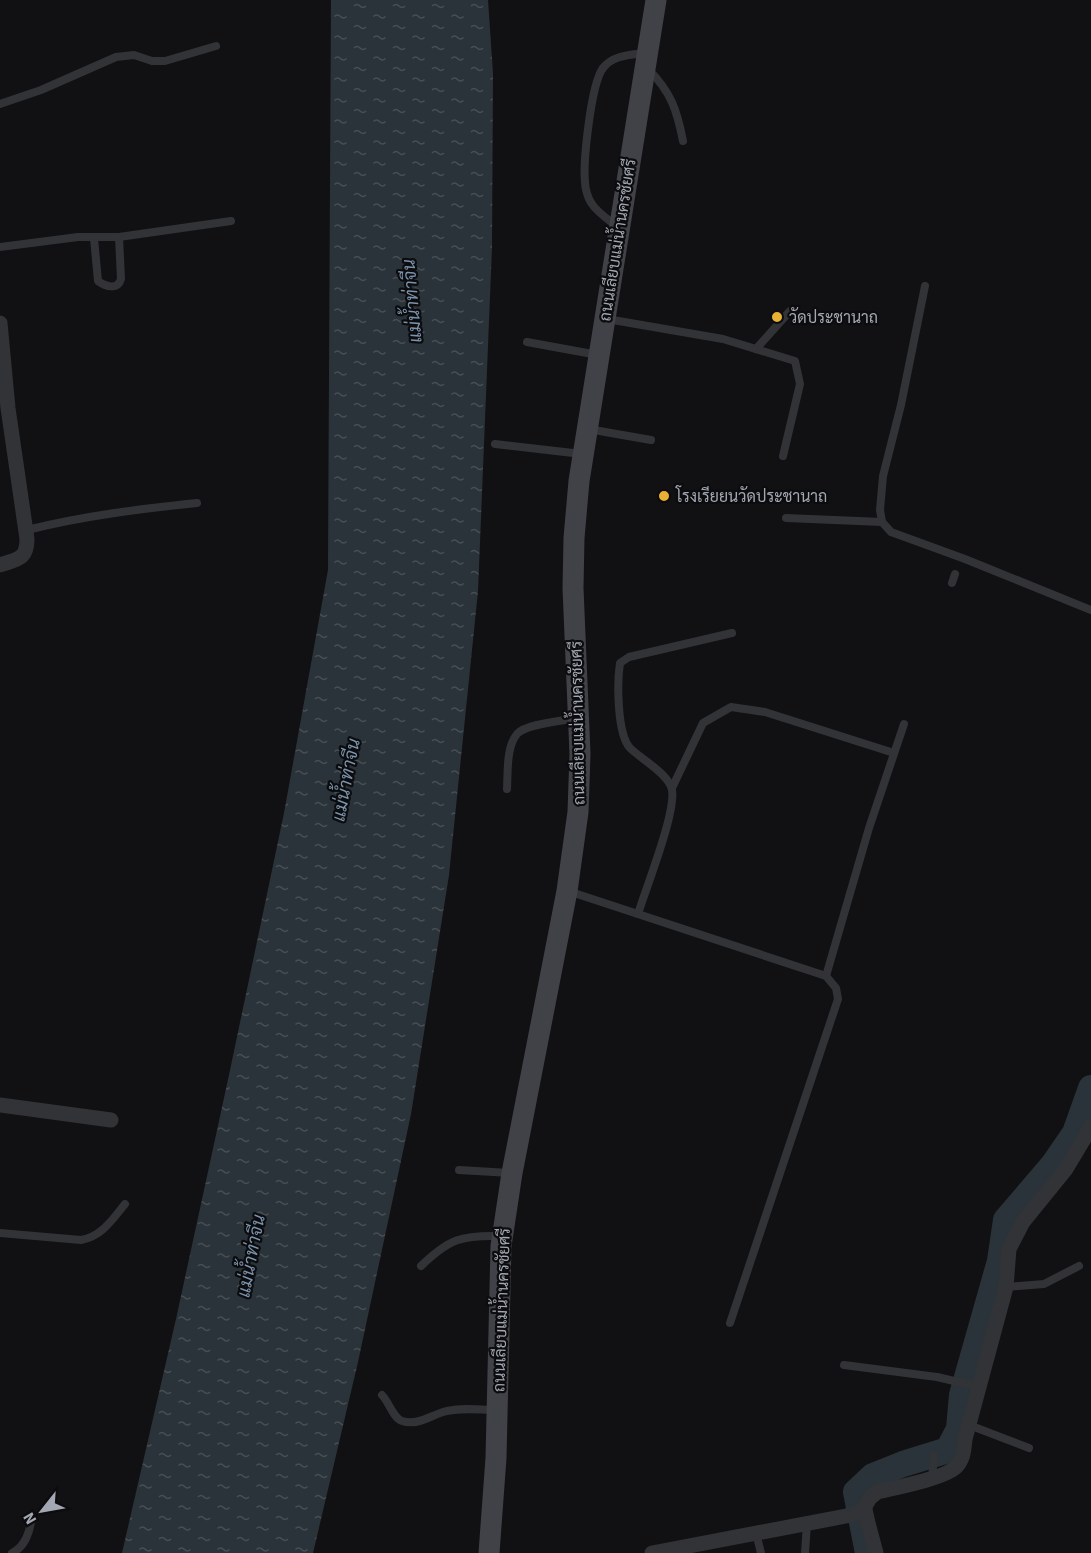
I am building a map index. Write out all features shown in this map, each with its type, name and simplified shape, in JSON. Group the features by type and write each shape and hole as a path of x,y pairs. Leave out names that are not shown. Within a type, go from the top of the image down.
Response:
{"main road":[{"name":"ถนนเลียบแม่น้ำนครชัยศรี","path":"489,1553 496,1458 498,1292 502,1236 512,1173 567,891 578,812 579,717 574,578 575,527 599,356 656,0"}],"street":[{"path":"0,322 9,413 27,530 27,550 21,558 0,565"},
{"path":"0,1105 111,1120"},
{"path":"652,1553 704,1548 756,1533 857,1512 877,1492 953,1470 962,1457 975,1386 1006,1287 1009,1249 1014,1236 1066,1169 1091,1127"},
{"path":"857,1512 876,1553"}],"lane":[{"path":"0,104 41,90 116,57 134,55 152,61 165,61 216,46"},
{"path":"619,229 592,205 585,183 585,156 591,111 601,70 609,62 626,55 646,59 673,101 683,141"},
{"path":"0,247 78,237 119,237 231,221"},
{"path":"94,238 98,281 109,286 116,286 121,279 119,237"},
{"path":"925,286 902,405 883,476 880,510 882,522 891,532 1091,610"},
{"path":"756,349 790,311"},
{"path":"605,319 723,339 795,361 800,384 783,456"},
{"path":"527,342 599,356"},
{"path":"588,428 651,440"},
{"path":"495,444 584,454"},
{"path":"27,530 112,512 197,503"},
{"path":"786,518 882,522"},
{"path":"952,583 955,574"},
{"path":"672,788 661,774 629,747 622,732 620,663 628,657 732,633"},
{"path":"638,914 671,812 672,788 703,723 731,707 765,712 894,753"},
{"path":"507,789 512,744 518,732 528,727 579,717"},
{"path":"826,975 869,828 904,724"},
{"path":"567,891 826,975 836,988 838,999 730,1323"},
{"path":"459,1170 512,1173"},
{"path":"0,1233 81,1240 92,1238 101,1233 125,1204"},
{"path":"421,1266 437,1250 459,1238 502,1236"},
{"path":"1006,1287 1044,1284 1079,1266"},
{"path":"844,1365 944,1378 975,1386"},
{"path":"382,1395 401,1421 422,1421 452,1410 497,1410"},
{"path":"969,1425 1029,1448"},
{"path":"933,1475 934,1458"},
{"path":"12,1553 18,1550 26,1539 32,1516"},
{"path":"805,1553 807,1523"},
{"path":"756,1533 761,1553"}],"water":[{"name":"แม่น้ำท่าจีน","path":"331,0 488,0 493,74 492,247 478,591 449,875 411,1114 358,1362 313,1553 122,1553 176,1319 284,813 328,570"}],"waterway":[{"path":"868,1553 856,1492 873,1476 948,1450 959,1429 962,1395 1000,1261 1006,1220 1053,1165 1075,1133 1091,1088"}],"place":[{"name":"วัดประชานาถ","path":"777,317"},
{"name":"โรงเรียยนวัดประชานาถ","path":"664,496"}]}
